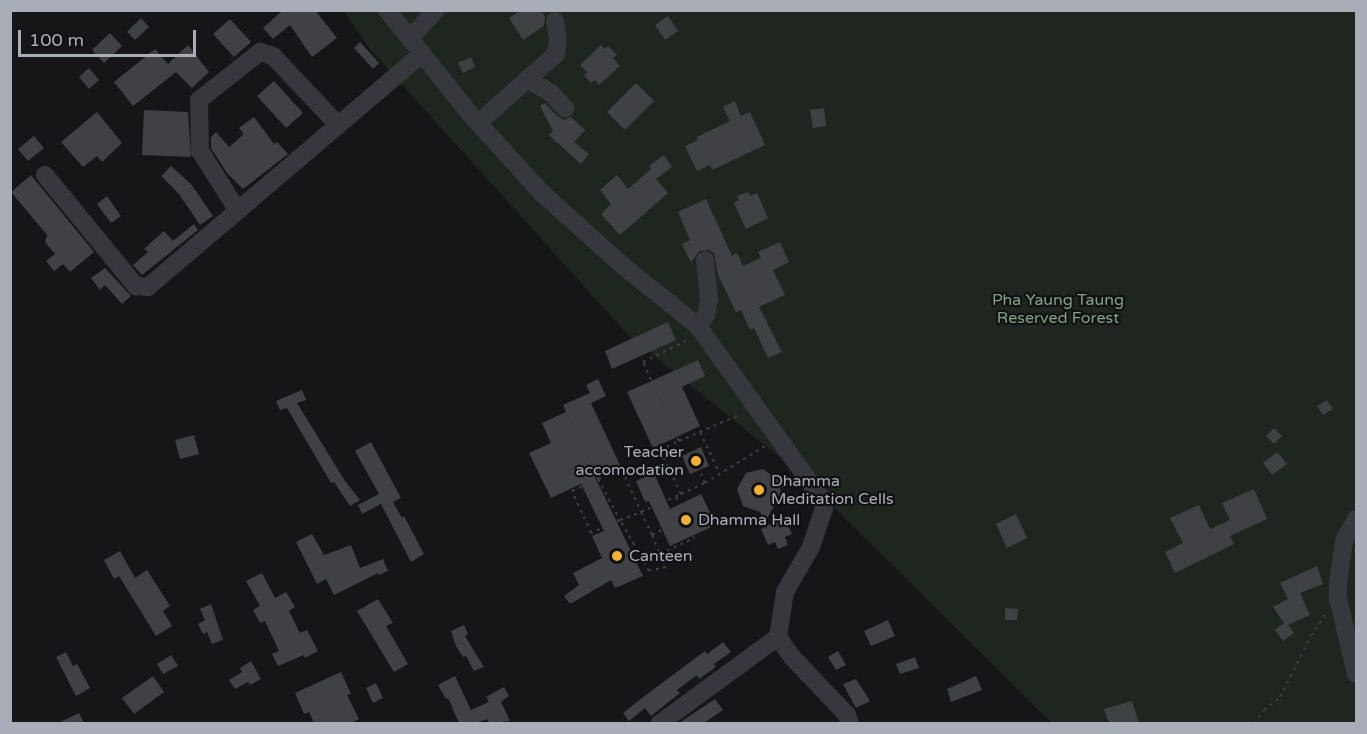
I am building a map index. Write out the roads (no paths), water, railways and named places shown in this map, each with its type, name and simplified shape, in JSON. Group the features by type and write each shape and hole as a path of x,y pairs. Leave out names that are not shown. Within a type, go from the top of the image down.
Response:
{"street":[{"path":"387,10 478,123 542,193 697,331 822,499 822,517 811,547 785,592 778,636 792,657 847,715 850,723"},
{"path":"410,38 436,10"},
{"path":"478,123 556,54 558,40 555,21"},
{"path":"238,211 200,151 199,100 260,52 273,56 338,125"},
{"path":"45,175 136,286 148,287 422,54"},
{"path":"527,79 551,93 565,108"},
{"path":"697,331 706,315 709,300 705,260"},
{"path":"1356,519 1344,541 1338,598 1356,674"},
{"path":"659,723 778,636"}],"place":[{"name":"Teacher accomodation","path":"696,461"},
{"name":"Dhamma Meditation Cells","path":"759,490"},
{"name":"Dhamma Hall","path":"686,520"},
{"name":"Canteen","path":"617,556"}],"park label":[{"name":"Pha Yaung Taung Reserved Forest","path":"1058,309"}]}
